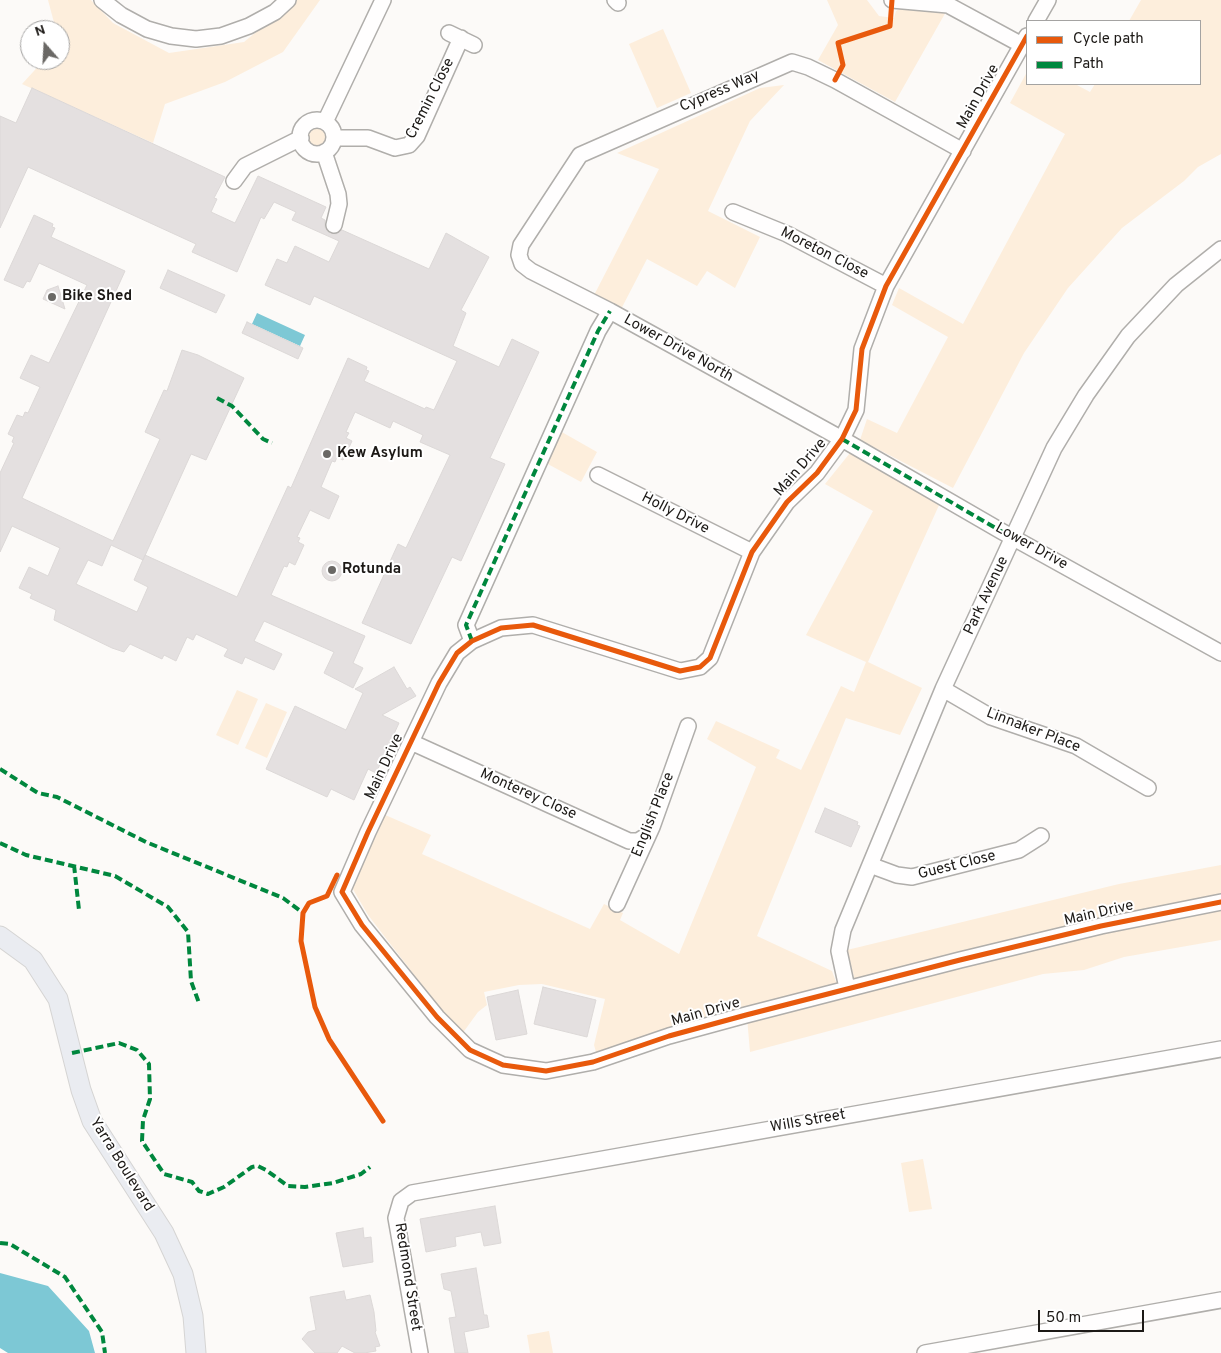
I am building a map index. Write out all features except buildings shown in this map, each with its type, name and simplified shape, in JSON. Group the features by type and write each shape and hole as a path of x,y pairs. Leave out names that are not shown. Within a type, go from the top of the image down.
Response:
{"main road":[{"name":"Yarra Boulevard","path":"0,936 34,960 58,999 81,1090 92,1121 164,1233 183,1274 194,1316 196,1353"}],"street":[{"path":"102,0 121,15 147,29 171,36 196,39 221,36 249,26 275,12 288,0"},
{"path":"325,122 383,0"},
{"path":"892,0 948,5 1025,41"},
{"path":"1037,20 1048,0"},
{"name":"Cremin Close","path":"334,138 368,138 395,148 409,145 417,136 461,39"},
{"name":"Main Drive","path":"1025,41 886,286 862,349 856,410 842,439 817,473 787,502 752,552 710,658 700,667 680,671 533,625 501,628 472,641 457,653 443,677 342,892 362,925 430,1010 470,1050 503,1065 546,1071 593,1062 670,1036 848,988 1100,926 1221,902"},
{"name":"Cypress Way","path":"519,255 521,245 580,155 792,62 808,66 963,150"},
{"path":"310,121 325,122 332,129 334,138 331,146 324,152 310,151 303,146 301,138 302,129 310,121"},
{"path":"234,180 238,172 250,162 301,138"},
{"path":"324,152 338,194 339,204 334,225"},
{"name":"Moreton Close","path":"733,212 788,234 886,286"},
{"name":"Lower Drive North","path":"519,255 522,264 531,271 610,311 842,439"},
{"name":"Park Avenue","path":"848,988 839,946 870,865 944,689 1054,448 1109,361 1151,309 1183,279 1219,255"},
{"path":"472,641 466,625 598,331 610,311"},
{"name":"Lower Drive","path":"842,439 1013,538 1221,653"},
{"name":"Holly Drive","path":"598,475 752,552"},
{"name":"Linnaker Place","path":"944,689 991,717 1076,746 1148,788"},
{"name":"English Place","path":"617,904 652,826 688,726"},
{"name":"Monterey Close","path":"411,742 629,841 638,841 646,836"},
{"name":"Guest Close","path":"870,865 898,876 912,877 1019,850 1041,836"},
{"name":"Wills Street","path":"401,1201 407,1195 422,1190 1220,1048"},
{"name":"Redmond Street","path":"401,1201 396,1218 397,1226 420,1353"},
{"path":"925,1353 1221,1300"}],"shaded area":[{"path":"48,0 91,0 113,23 169,53 244,42 295,0 320,0 283,52 225,82 165,104 153,143 22,84 35,70 70,70 70,20 53,20"},
{"path":"827,0 867,0 879,16 894,18 896,11 901,8 947,10 895,102 818,60 838,25"},
{"path":"1141,0 1221,0 1221,154 1198,167 1184,181 1122,228 1068,288 1024,353 953,488 860,440 867,419 897,433 948,337 892,305 899,288 963,324 1065,134 1010,103 1026,74 1026,85 1077,85 1090,92 1094,85 1201,85 1201,20 1130,20"},
{"path":"663,29 691,93 657,108 629,44"},
{"path":"784,85 750,121 708,211 760,237 735,288 707,271 697,286 647,259 617,317 590,303 659,169 617,153 760,88"},
{"path":"318,127 325,130 328,137 325,144 318,147 311,144 308,137 311,130"},
{"path":"560,431 597,452 581,482 546,463"},
{"path":"850,453 940,503 868,662 922,688 900,735 846,718 757,936 832,971 836,982 854,977 847,950 1119,884 1221,865 1221,940 1124,957 1084,970 1043,974 750,1052 746,1006 596,1052 594,1045 605,999 542,984 519,985 484,992 487,1005 478,1012 462,1034 449,1020 368,915 350,884 383,814 431,835 422,854 590,929 604,904 623,913 620,920 679,954 756,767 707,739 716,721 780,750 776,758 801,770 841,686 854,692 866,662 806,635 873,511 825,484"},
{"path":"237,690 258,699 238,745 216,735"},
{"path":"266,703 287,712 267,758 245,748"},
{"path":"923,1159 932,1209 909,1212 901,1163"},
{"path":"549,1331 553,1353 530,1353 527,1335"}],"water":[{"path":"257,313 305,335 300,346 252,324"},
{"path":"0,1273 48,1286 89,1331 95,1353 8,1353 0,1348"}],"marked path":[{"path":"472,641 466,625 598,331 610,311"},
{"path":"217,398 232,406 263,439 272,443"},
{"path":"842,439 1013,538"},
{"path":"0,769 38,793 57,797 146,842 283,898 303,913"},
{"path":"0,843 26,855 115,876 168,907 188,932 191,981 199,1003"},
{"path":"74,865 79,910"},
{"path":"72,1053 119,1043 137,1050 149,1064 150,1099 143,1120 142,1141 164,1174 192,1182 199,1191 208,1194 224,1187 252,1167 258,1166 288,1186 305,1187 333,1183 361,1174 370,1167"},
{"path":"0,1243 10,1244 65,1277 102,1332 105,1353"}],"cycle path":[{"path":"835,80 843,65 838,43 890,26 892,0"},
{"path":"1026,38 886,286 862,349 856,410 842,439 817,473 787,502 752,552 710,658 700,667 680,671 533,625 501,628 472,641 457,653 439,683 368,832 342,892 362,925 437,1017 470,1050 503,1065 546,1071 593,1062 669,1036 960,960 1101,926 1221,902"},
{"path":"337,875 327,896 309,903 303,913 301,941 315,1007 329,1039 383,1121"}],"place":[{"name":"Bike Shed","path":"52,297"},
{"name":"Kew Asylum","path":"327,454"},
{"name":"Rotunda","path":"332,570"}]}
